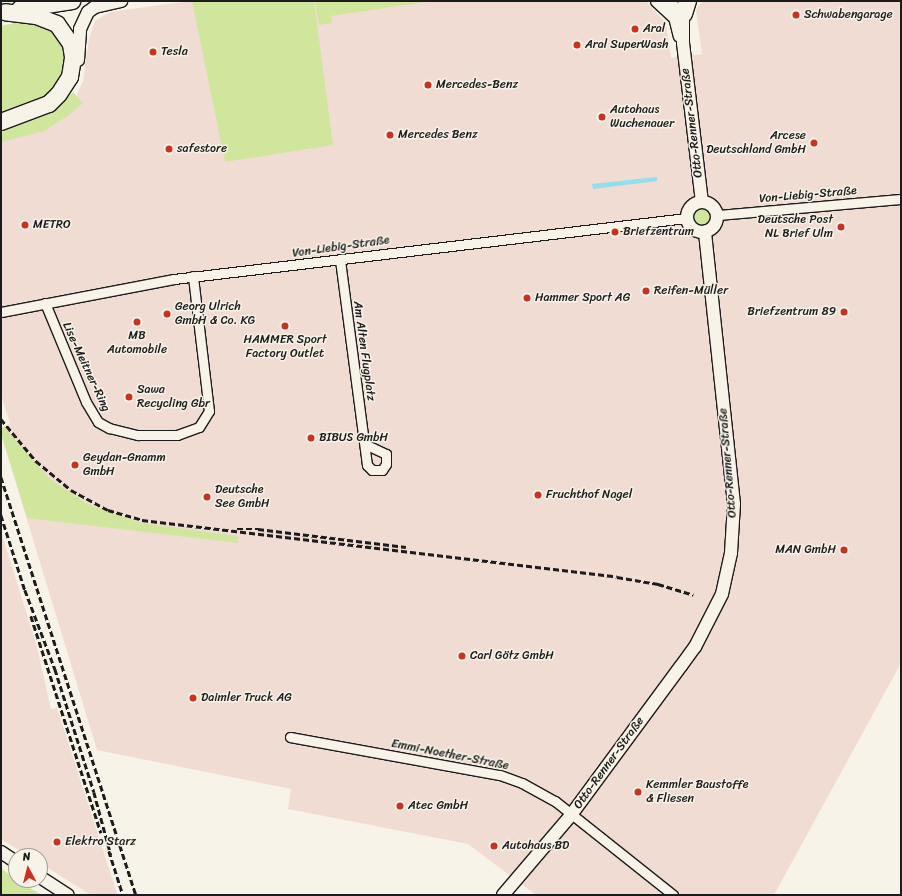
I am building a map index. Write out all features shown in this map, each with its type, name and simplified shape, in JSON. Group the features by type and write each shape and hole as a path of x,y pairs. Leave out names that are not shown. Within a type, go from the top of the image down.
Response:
{"highway":[{"path":"3,12 72,1"},
{"path":"1,122 49,104 59,94 70,77 73,57 71,44 57,24 36,16 3,12"}],"street":[{"path":"1,128 47,111 63,98 76,79 82,21 95,7 121,1"},
{"path":"657,1 682,9"},
{"name":"Otto-Renner-Straße","path":"671,1 682,9 683,43 702,202"},
{"name":"Von-Liebig-Straße","path":"717,215 901,199"},
{"path":"702,202 712,206 717,215 714,226 705,232 691,228 686,218 692,205 702,202"},
{"name":"Von-Liebig-Straße","path":"1,312 147,282 340,260 489,240 686,218"},
{"name":"Otto-Renner-Straße","path":"503,895 571,815 695,647 717,604 728,573 734,504 705,232"},
{"name":"Am Alten Flugplatz","path":"340,260 365,444"},
{"name":"Lise-Meitner-Ring","path":"45,303 86,402 98,422 109,428 138,435 177,434 199,427 209,411 194,276"},
{"name":"Emmi-Noether-Straße","path":"290,737 500,775 522,784 555,801 571,815"},
{"name":"Otto-Renner-Straße","path":"571,815 673,895"},
{"path":"48,882 68,895"}],"shaded area":[{"path":"189,1 646,1 666,23 671,58 702,54 696,10 702,1 901,1 901,663 774,895 536,895 468,844 288,809 291,789 97,750 1,434 1,428 10,423 1,395 1,139 71,108 83,81 89,38 95,21 110,12"},
{"path":"1,531 37,647 51,709 57,708 117,893 114,895 91,895 48,868 48,848 15,848 1,839"}],"green space":[{"path":"192,1 314,1 333,145 225,162"},
{"path":"315,1 432,1 331,16 332,23 319,25"},
{"path":"29,20 50,25 64,40 68,72 55,93 1,118 1,26"},
{"path":"73,92 83,103 69,115 44,131 1,142 1,132 54,111"},
{"path":"701,206 708,209 711,216 708,223 701,226 694,223 691,216 694,209"},
{"path":"4,427 50,479 88,504 141,523 238,536 238,543 27,518 1,433 1,428"},
{"path":"1,868 8,874 8,888 30,888 42,895 1,895"}],"water":[{"path":"657,177 657,181 593,189 592,184"}],"railway":[{"path":"1,419 36,461 71,490 108,510 142,520 617,577 658,584 693,595"},
{"path":"1,477 136,895"},
{"path":"1,515 25,590 55,669 94,792 111,855"},
{"path":"237,529 258,529 406,547"},
{"path":"31,616 101,833"},
{"path":"109,851 123,895"}],"place":[{"name":"Schwabengarage","path":"796,15"},
{"name":"Aral","path":"635,29"},
{"name":"Aral SuperWash","path":"577,45"},
{"name":"Tesla","path":"153,52"},
{"name":"Mercedes-Benz","path":"428,85"},
{"name":"Autohaus Wuchenauer","path":"602,117"},
{"name":"Mercedes Benz","path":"390,135"},
{"name":"Arcese Deutschland GmbH","path":"814,143"},
{"name":"safestore","path":"169,149"},
{"name":"METRO","path":"25,225"},
{"name":"Deutsche Post NL Brief Ulm","path":"841,227"},
{"name":"Briefzentrum","path":"615,232"},
{"name":"Reifen-Müller","path":"646,291"},
{"name":"Hammer Sport AG","path":"527,298"},
{"name":"Briefzentrum 89","path":"844,312"},
{"name":"Georg Ulrich GmbH & Co. KG","path":"167,314"},
{"name":"MB Automobile","path":"137,322"},
{"name":"HAMMER Sport Factory Outlet","path":"285,326"},
{"name":"Sawa Recycling Gbr","path":"129,397"},
{"name":"BIBUS GmbH","path":"311,438"},
{"name":"Geydan-Gnamm GmbH","path":"75,465"},
{"name":"Fruchthof Nagel","path":"538,495"},
{"name":"Deutsche See GmbH","path":"207,497"},
{"name":"MAN GmbH","path":"844,550"},
{"name":"Carl Götz GmbH","path":"462,656"},
{"name":"Daimler Truck AG","path":"193,698"},
{"name":"Kemmler Baustoffe & Fliesen","path":"638,792"},
{"name":"Atec GmbH","path":"400,806"},
{"name":"Elektro Starz","path":"57,842"},
{"name":"Autohaus BD","path":"494,846"}]}
